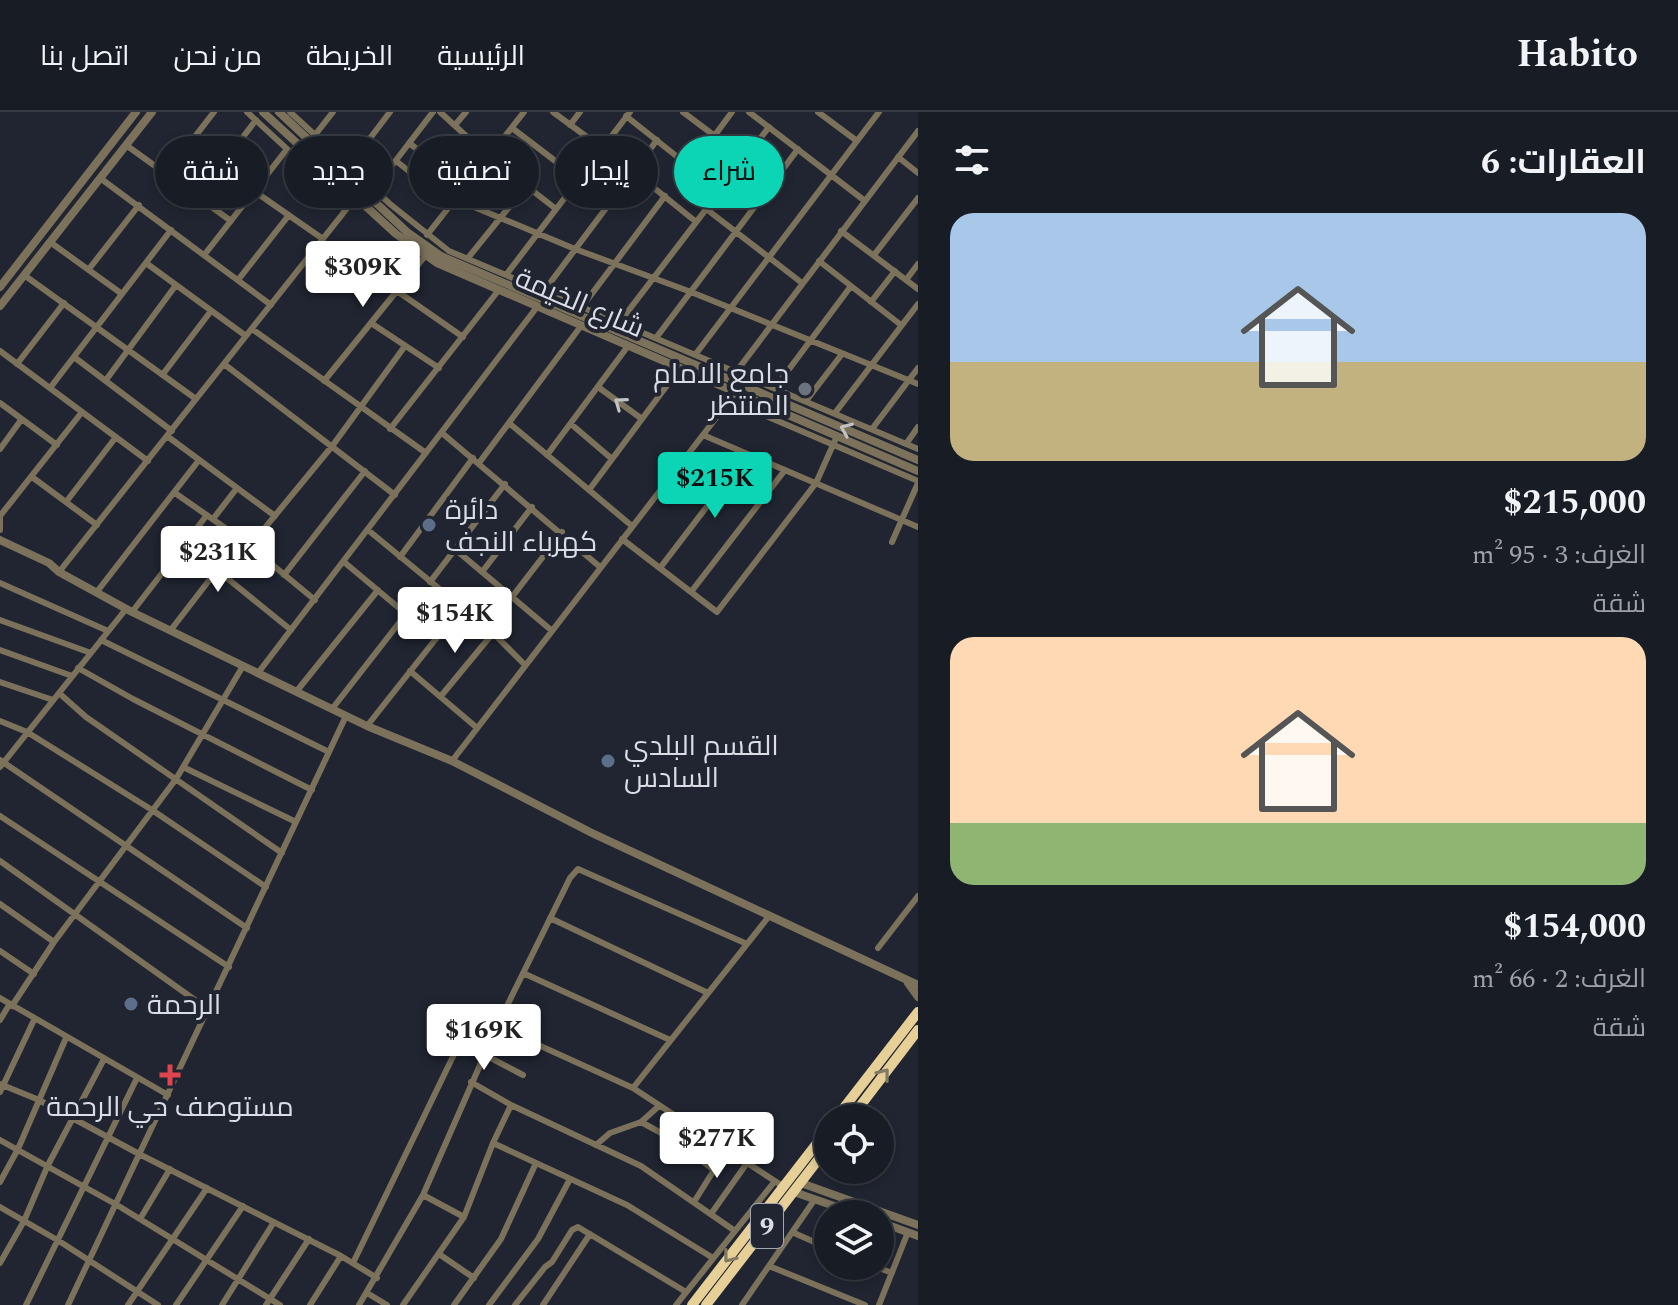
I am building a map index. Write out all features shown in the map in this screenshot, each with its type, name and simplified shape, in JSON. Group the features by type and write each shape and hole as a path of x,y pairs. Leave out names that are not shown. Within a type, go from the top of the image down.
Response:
{"highway":[{"path":"847,1104 918,1012"},
{"path":"862,1104 918,1030"},
{"name":"9","path":"706,1305 814,1149"},
{"name":"9","path":"692,1305 788,1186 814,1161"}],"street":[{"path":"0,287 136,112"},
{"path":"0,306 152,112"},
{"path":"195,136 214,112"},
{"path":"247,112 284,146"},
{"name":"شارع الخيمة","path":"279,112 304,136"},
{"path":"290,112 315,135 333,112"},
{"path":"372,136 390,112"},
{"path":"414,136 433,112"},
{"path":"440,112 467,136"},
{"path":"455,125 466,112"},
{"path":"505,136 524,112"},
{"path":"553,112 585,136"},
{"path":"570,125 580,112"},
{"path":"683,112 715,135 732,112"},
{"path":"749,112 865,201"},
{"path":"818,112 857,141"},
{"path":"693,359 879,112"},
{"path":"611,136 628,114 653,136"},
{"path":"247,136 266,115"},
{"name":"شارع الخيمة","path":"266,115 290,136"},
{"path":"762,136 769,127"},
{"path":"512,128 555,161"},
{"path":"736,372 918,131"},
{"path":"658,141 674,154"},
{"path":"393,165 409,143"},
{"path":"126,145 155,166"},
{"path":"656,338 798,149"},
{"path":"268,174 284,153"},
{"path":"898,157 918,173"},
{"path":"396,161 409,170"},
{"path":"100,178 271,305"},
{"path":"658,191 695,221"},
{"path":"506,275 556,209 539,196"},
{"path":"582,307 665,196"},
{"path":"874,255 918,198"},
{"path":"268,201 323,239"},
{"path":"89,269 139,205"},
{"path":"213,208 231,221"},
{"path":"205,254 241,208"},
{"path":"59,572 345,208"},
{"name":"شارع الخيمة","path":"369,208 425,256 498,291 736,392 835,441 918,471"},
{"path":"388,208 449,251 656,338 693,359 736,372 747,382 775,388 918,449"},
{"name":"شارع الخيمة","path":"388,208 426,246 458,265 655,349 693,359 918,460"},
{"path":"427,235 448,208"},
{"path":"472,208 918,384"},
{"path":"468,258 509,208"},
{"path":"544,291 605,208"},
{"path":"619,323 705,208 802,283"},
{"path":"238,280 289,215"},
{"path":"50,388 171,230"},
{"path":"841,231 918,289"},
{"path":"37,240 38,248 48,245 89,269 122,294"},
{"path":"324,381 425,256"},
{"path":"819,261 901,325"},
{"path":"146,263 246,336"},
{"path":"906,280 918,264"},
{"path":"16,266 24,266 25,274 196,399"},
{"path":"871,302 895,271"},
{"path":"106,380 176,285"},
{"path":"775,388 851,286"},
{"path":"397,291 463,337"},
{"path":"390,429 498,291"},
{"path":"17,364 64,303"},
{"path":"835,413 918,304"},
{"path":"258,673 537,307"},
{"path":"163,374 211,311"},
{"path":"371,323 439,368"},
{"path":"400,557 509,423 581,326"},
{"path":"252,329 426,453"},
{"path":"250,546 333,445 405,346"},
{"path":"547,455 628,346"},
{"path":"638,350 654,355 657,352 655,349"},
{"path":"0,351 148,461"},
{"path":"806,401 842,354"},
{"path":"74,357 106,380 199,460 275,516"},
{"path":"589,490 677,367 676,360 693,359"},
{"path":"224,364 395,495"},
{"path":"872,429 918,368"},
{"path":"598,387 642,419"},
{"path":"452,761 736,392"},
{"path":"0,403 57,445"},
{"path":"745,407 835,441 918,482 892,542"},
{"path":"0,530 0,516 82,412"},
{"path":"0,449 21,420"},
{"path":"509,423 632,526"},
{"path":"571,424 612,459"},
{"path":"906,444 918,427"},
{"path":"442,433 600,567"},
{"path":"703,435 918,527"},
{"path":"66,502 116,437"},
{"path":"622,539 717,612 816,483 835,441"},
{"path":"660,568 747,454"},
{"path":"96,593 199,460"},
{"path":"691,592 785,470"},
{"path":"284,575 365,471"},
{"path":"32,477 97,525"},
{"path":"430,582 505,484"},
{"path":"237,488 108,631 1,763 247,928"},
{"path":"175,493 241,539 315,600"},
{"path":"482,572 532,507"},
{"path":"368,530 493,633 524,664"},
{"path":"512,597 562,532"},
{"path":"170,631 241,539"},
{"path":"0,540 49,563 96,593 170,631 367,726 452,761 590,832 918,985"},
{"path":"456,550 551,630"},
{"path":"344,562 436,639"},
{"path":"217,570 291,630"},
{"path":"0,583 108,631"},
{"path":"296,692 378,590"},
{"path":"367,726 461,607"},
{"path":"332,709 406,614"},
{"path":"0,620 91,653"},
{"path":"441,696 493,633"},
{"path":"101,640 329,752"},
{"path":"0,650 72,676"},
{"path":"0,1020 176,779 243,666"},
{"path":"78,668 312,790"},
{"path":"410,671 476,727"},
{"path":"0,682 53,700"},
{"path":"59,693 86,717 282,853"},
{"path":"68,1305 346,716"},
{"path":"0,721 27,732 152,810 266,887"},
{"path":"183,767 296,822"},
{"path":"0,816 229,967"},
{"path":"0,861 209,1010"},
{"path":"747,944 583,869 574,872 499,1022 500,1026 633,1088 747,1163 816,1200"},
{"path":"878,948 918,896"},
{"path":"0,904 54,942"},
{"path":"633,1088 770,915"},
{"path":"550,918 708,993"},
{"path":"0,951 34,974"},
{"path":"523,973 670,1040"},
{"path":"874,1069 918,999 914,989 901,978"},
{"path":"0,998 168,1095"},
{"path":"34,1020 1,1087 39,1100 309,1239 377,1278"},
{"path":"0,1182 18,1149 66,1038"},
{"path":"353,1263 460,1042 523,1075"},
{"path":"359,1305 423,1195 484,1056"},
{"path":"0,1263 104,1059"},
{"path":"26,1305 137,1078"},
{"path":"471,1082 511,1105 641,1166 735,1231"},
{"path":"403,1305 464,1217 511,1105"},
{"path":"596,1145 610,1133 641,1122 659,1106"},
{"path":"641,1122 676,1141 714,1170 694,1202"},
{"path":"676,1141 710,1139"},
{"path":"0,1140 85,1186 238,1279 268,1302 280,1305"},
{"path":"493,1143 627,1205 713,1258"},
{"path":"456,1304 501,1239 536,1163"},
{"path":"711,1214 747,1163"},
{"path":"140,1219 170,1169"},
{"path":"489,1305 538,1239 570,1179"},
{"path":"676,1305 735,1231 788,1186 812,1188 918,1225"},
{"path":"128,1305 207,1188"},
{"path":"753,1305 743,1303 794,1233 812,1188"},
{"path":"423,1195 464,1217"},
{"path":"176,1305 243,1206"},
{"path":"0,1207 158,1305"},
{"path":"222,1305 274,1222"},
{"path":"515,1305 552,1262 572,1230 578,1227 686,1292"},
{"path":"894,1227 918,1236"},
{"path":"894,1268 908,1232"},
{"path":"794,1233 814,1242"},
{"path":"543,1305 590,1234"},
{"path":"268,1302 309,1239"},
{"path":"439,1254 474,1278"},
{"path":"310,1305 341,1256"},
{"path":"769,1266 865,1305"},
{"path":"879,1305 889,1280"},
{"path":"367,1293 387,1305"}],"place":[{"name":"جامع الامام المنتظر","path":"805,389"},
{"name":"دائرة كهرباء النجف","path":"429,525"},
{"name":"القسم البلدي السادس","path":"608,761"},
{"name":"الرحمة","path":"131,1004"},
{"name":"مستوصف حي الرحمة","path":"170,1075"}]}
